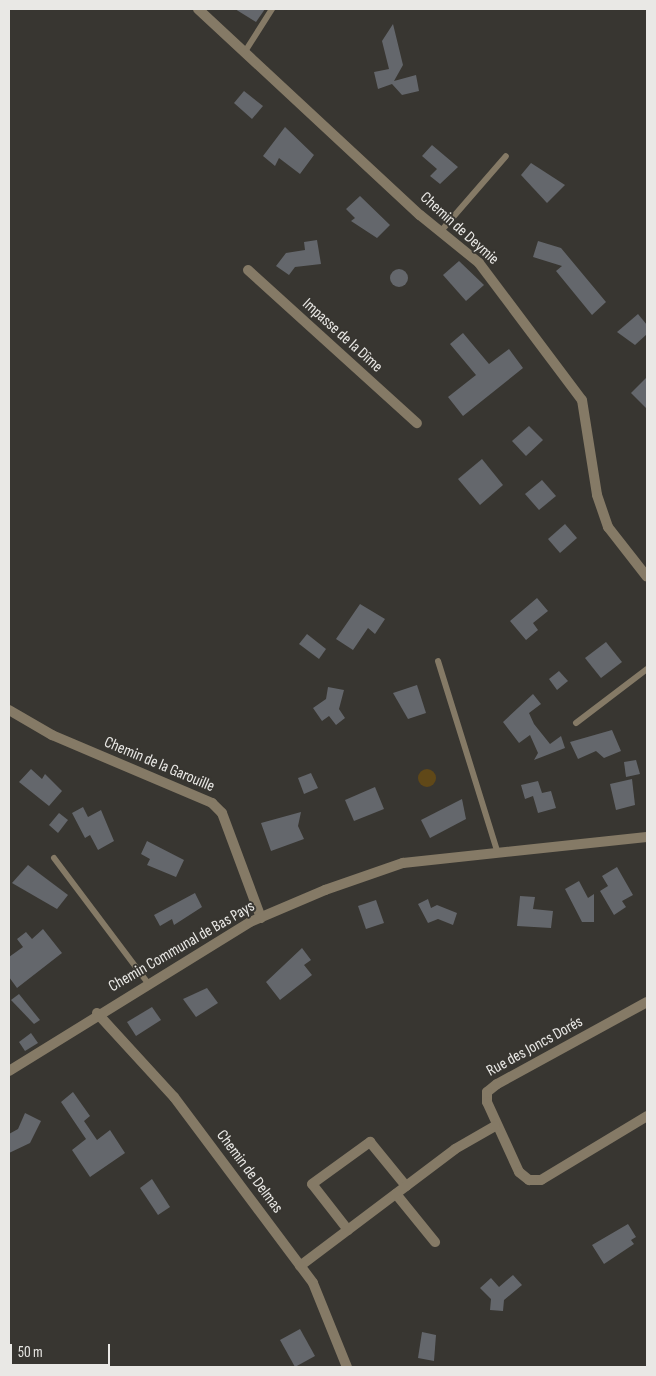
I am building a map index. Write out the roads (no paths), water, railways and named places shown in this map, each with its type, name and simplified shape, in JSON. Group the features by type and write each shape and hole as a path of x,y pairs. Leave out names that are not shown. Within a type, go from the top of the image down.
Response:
{"street":[{"name":"Chemin de Deymie","path":"198,9 246,50 441,231 479,263 582,400 596,495 608,527 647,577"},
{"name":"Impasse de la Dîme","path":"248,270 417,423"},
{"name":"Chemin de la Garouille","path":"9,710 52,735 212,803 222,813 261,918"},
{"name":"Chemin Communal de Bas Pays","path":"9,1070 97,1013 261,918 403,864 497,850 647,837"},
{"name":"Rue des Joncs Dorés","path":"647,1002 487,1092 495,1126 519,1172 530,1180 540,1180 647,1116"},
{"name":"Chemin de Delmas","path":"97,1013 174,1097 313,1282 347,1367"},
{"path":"300,1266 455,1149 495,1126"},
{"path":"348,1230 312,1184 370,1142 406,1186"},
{"path":"396,1194 435,1242"}],"lane":[{"path":"246,50 272,9"},
{"path":"441,231 506,156"},
{"path":"438,661 497,850"},
{"path":"576,723 647,669"},
{"path":"54,858 148,983"}]}
